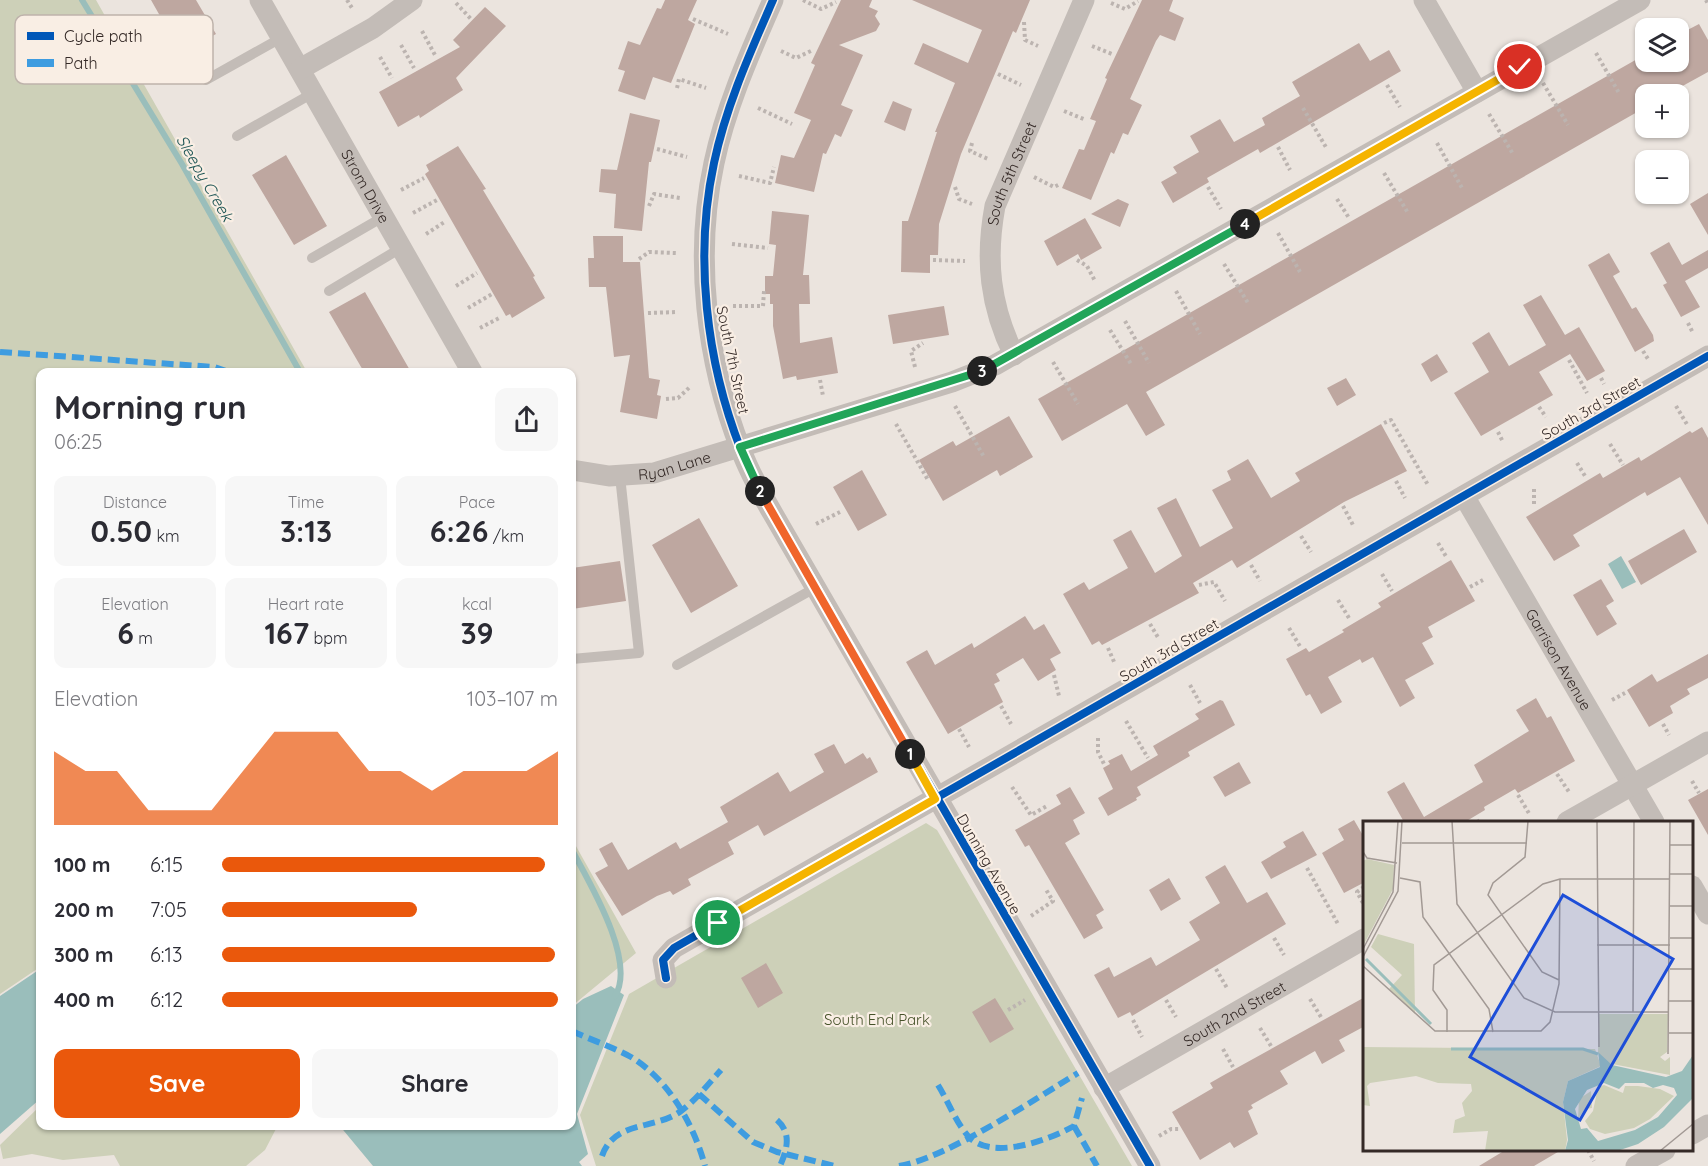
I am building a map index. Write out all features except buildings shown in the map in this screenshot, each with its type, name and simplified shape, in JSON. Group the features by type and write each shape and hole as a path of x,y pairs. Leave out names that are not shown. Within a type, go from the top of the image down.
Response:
{"street":[{"name":"Strom Drive","path":"260,0 470,368"},
{"path":"300,69 373,28 412,0"},
{"name":"South 7th Street","path":"740,447 717,368 708,319 704,258 707,205 717,151 737,84 773,0"},
{"name":"South 5th Street","path":"1014,355 1000,323 990,283 990,240 995,206 1084,0"},
{"path":"1424,0 1477,92"},
{"name":"Ryan Lane","path":"576,470 621,476 654,473 951,382 1014,355 1640,0"},
{"name":"South 3rd Street","path":"666,978 663,960 674,948 1708,356"},
{"name":"Dunning Avenue","path":"740,447 756,483 935,799 1149,1166"},
{"name":"Garrison Avenue","path":"1464,496 1653,821"},
{"path":"1569,821 1708,742"},
{"path":"1693,888 1708,914"},
{"name":"South 2nd Street","path":"1104,1088 1363,940"},
{"path":"1693,1133 1708,1125"},
{"path":"1636,1166 1662,1151"}],"lane":[{"path":"213,76 281,38"},
{"path":"237,136 313,93"},
{"path":"312,258 383,217"},
{"path":"329,291 401,249"},
{"path":"576,659 639,653 621,476"},
{"path":"677,665 815,588"}],"path":[{"path":"347,0 352,8"},
{"path":"803,0 821,9 836,2"},
{"path":"1706,0 1708,4"},
{"path":"1111,3 1125,9 1138,2"},
{"path":"456,3 471,19"},
{"path":"693,19 728,34"},
{"path":"1024,22 1025,40 1038,46"},
{"path":"422,31 435,55"},
{"path":"401,45 414,68"},
{"path":"1092,46 1112,54"},
{"path":"781,51 796,58 813,50"},
{"path":"1596,53 1619,93"},
{"path":"380,57 392,78"},
{"path":"999,74 1021,85"},
{"path":"676,88 680,80 706,88"},
{"path":"1543,83 1568,124"},
{"path":"1387,85 1400,107"},
{"path":"758,108 792,124"},
{"path":"1303,108 1327,149"},
{"path":"1064,111 1086,120"},
{"path":"1489,114 1513,154"},
{"path":"972,143 970,151 988,159"},
{"path":"1437,143 1462,188"},
{"path":"1278,147 1290,170"},
{"path":"657,149 687,157"},
{"path":"739,176 770,183 774,168"},
{"path":"1384,173 1408,213"},
{"path":"1034,177 1054,187 1060,184"},
{"path":"401,190 424,178"},
{"path":"954,187 959,199 972,204"},
{"path":"1208,187 1221,209"},
{"path":"649,206 654,194 680,198"},
{"path":"1337,199 1349,218"},
{"path":"414,213 437,200"},
{"path":"426,234 446,221"},
{"path":"1278,233 1300,272"},
{"path":"732,244 768,248"},
{"path":"639,259 648,252 676,253"},
{"path":"933,260 965,261"},
{"path":"1077,260 1087,266 1095,281"},
{"path":"1224,264 1248,303"},
{"path":"456,286 477,273"},
{"path":"733,306 763,306 764,291"},
{"path":"1176,291 1200,334"},
{"path":"468,308 492,294"},
{"path":"648,313 678,312"},
{"path":"480,328 501,316"},
{"path":"1125,321 1149,363"},
{"path":"1688,323 1693,333"},
{"path":"1110,330 1131,364"},
{"path":"915,367 911,351 923,343"},
{"path":"1643,351 1647,359"},
{"path":"1569,360 1587,393"},
{"path":"1053,362 1078,404"},
{"path":"1600,378 1604,384"},
{"path":"820,380 823,396"},
{"path":"666,399 678,398 691,386"},
{"path":"955,406 984,457"},
{"path":"1676,406 1688,426"},
{"path":"1539,407 1546,417"},
{"path":"1384,423 1391,420 1428,485"},
{"path":"896,424 928,480"},
{"path":"1498,432 1503,442"},
{"path":"1610,444 1623,465"},
{"path":"1577,463 1585,476"},
{"path":"1396,481 1405,498"},
{"path":"1534,488 1534,504"},
{"path":"1342,506 1354,527"},
{"path":"816,524 840,512"},
{"path":"1301,536 1311,552"},
{"path":"1438,543 1446,558"},
{"path":"1251,565 1260,581"},
{"path":"1383,574 1392,591"},
{"path":"1470,587 1483,580"},
{"path":"1198,585 1214,582 1225,601"},
{"path":"1338,600 1349,618"},
{"path":"1150,624 1159,639"},
{"path":"1289,628 1300,648"},
{"path":"1108,648 1115,664"},
{"path":"1054,675 1059,696"},
{"path":"1190,685 1200,703"},
{"path":"1612,700 1625,693"},
{"path":"1001,706 1011,724"},
{"path":"1126,721 1148,758"},
{"path":"1663,724 1670,735"},
{"path":"959,729 969,747"},
{"path":"1098,738 1098,753 1104,764"},
{"path":"1557,774 1569,792"},
{"path":"1692,781 1698,793"},
{"path":"1012,787 1031,815 1047,806"},
{"path":"1518,795 1530,815"},
{"path":"1306,868 1338,924"},
{"path":"1031,916 1053,900 1045,888"},
{"path":"1363,888 1357,892 1363,901"},
{"path":"1274,938 1284,956"},
{"path":"1216,969 1227,988"},
{"path":"1310,999 1320,1017"},
{"path":"1008,1010 1024,1000"},
{"path":"1166,1000 1176,1017"},
{"path":"1132,1020 1142,1037"},
{"path":"1260,1028 1271,1046"},
{"path":"1223,1049 1233,1067"},
{"path":"1159,1136 1171,1129 1179,1129"},
{"path":"1589,1151 1594,1161"}],"green space":[{"path":"0,0 96,0 105,15 15,15 15,84 144,84 305,368 36,368 36,970 0,994"},
{"name":"South End Park","path":"926,823 937,830 1132,1166 596,1166 580,1115 629,994"},
{"path":"576,846 636,953 576,1003"},
{"path":"36,1110 36,1130 275,1130 265,1150 246,1166 120,1166 114,1155 63,1160 32,1154 3,1159 0,1145"}],"water":[{"path":"1621,556 1636,582 1622,589 1608,564"},
{"path":"36,972 36,1102 0,1134 0,996"},
{"path":"611,986 624,995 577,1114 588,1154 579,1162 582,1166 373,1166 343,1130 576,1130 576,1005"}],"waterway":[{"name":"Sleepy Creek","path":"82,0 91,15"},
{"name":"Sleepy Creek","path":"133,84 182,164 298,368"},
{"name":"Sleepy Creek","path":"576,858 599,901 616,943 620,963 620,981 615,996"}],"marked path":[{"path":"0,352 217,368"},
{"path":"576,1033 631,1057 657,1078 687,1120 705,1166"},
{"path":"602,1156 616,1136 671,1117 681,1111 721,1070"},
{"path":"899,1166 918,1161 965,1140 1078,1073"},
{"path":"938,1085 956,1119 969,1137 979,1144 992,1147 1021,1146 1050,1137 1074,1126 1082,1098"},
{"path":"699,1094 753,1142 777,1152 835,1166"},
{"path":"777,1120 785,1130 787,1142 780,1166"},
{"path":"1074,1126 1097,1166"}],"cycle path":[{"path":"773,0 739,80 725,121 708,198 705,235 707,308 719,381 729,416 745,459 766,502 1150,1166"},
{"path":"666,978 663,960 674,948 1708,356"}],"route":[{"path":"718,923 935,799 756,483 740,447 985,370 1520,67"}]}
